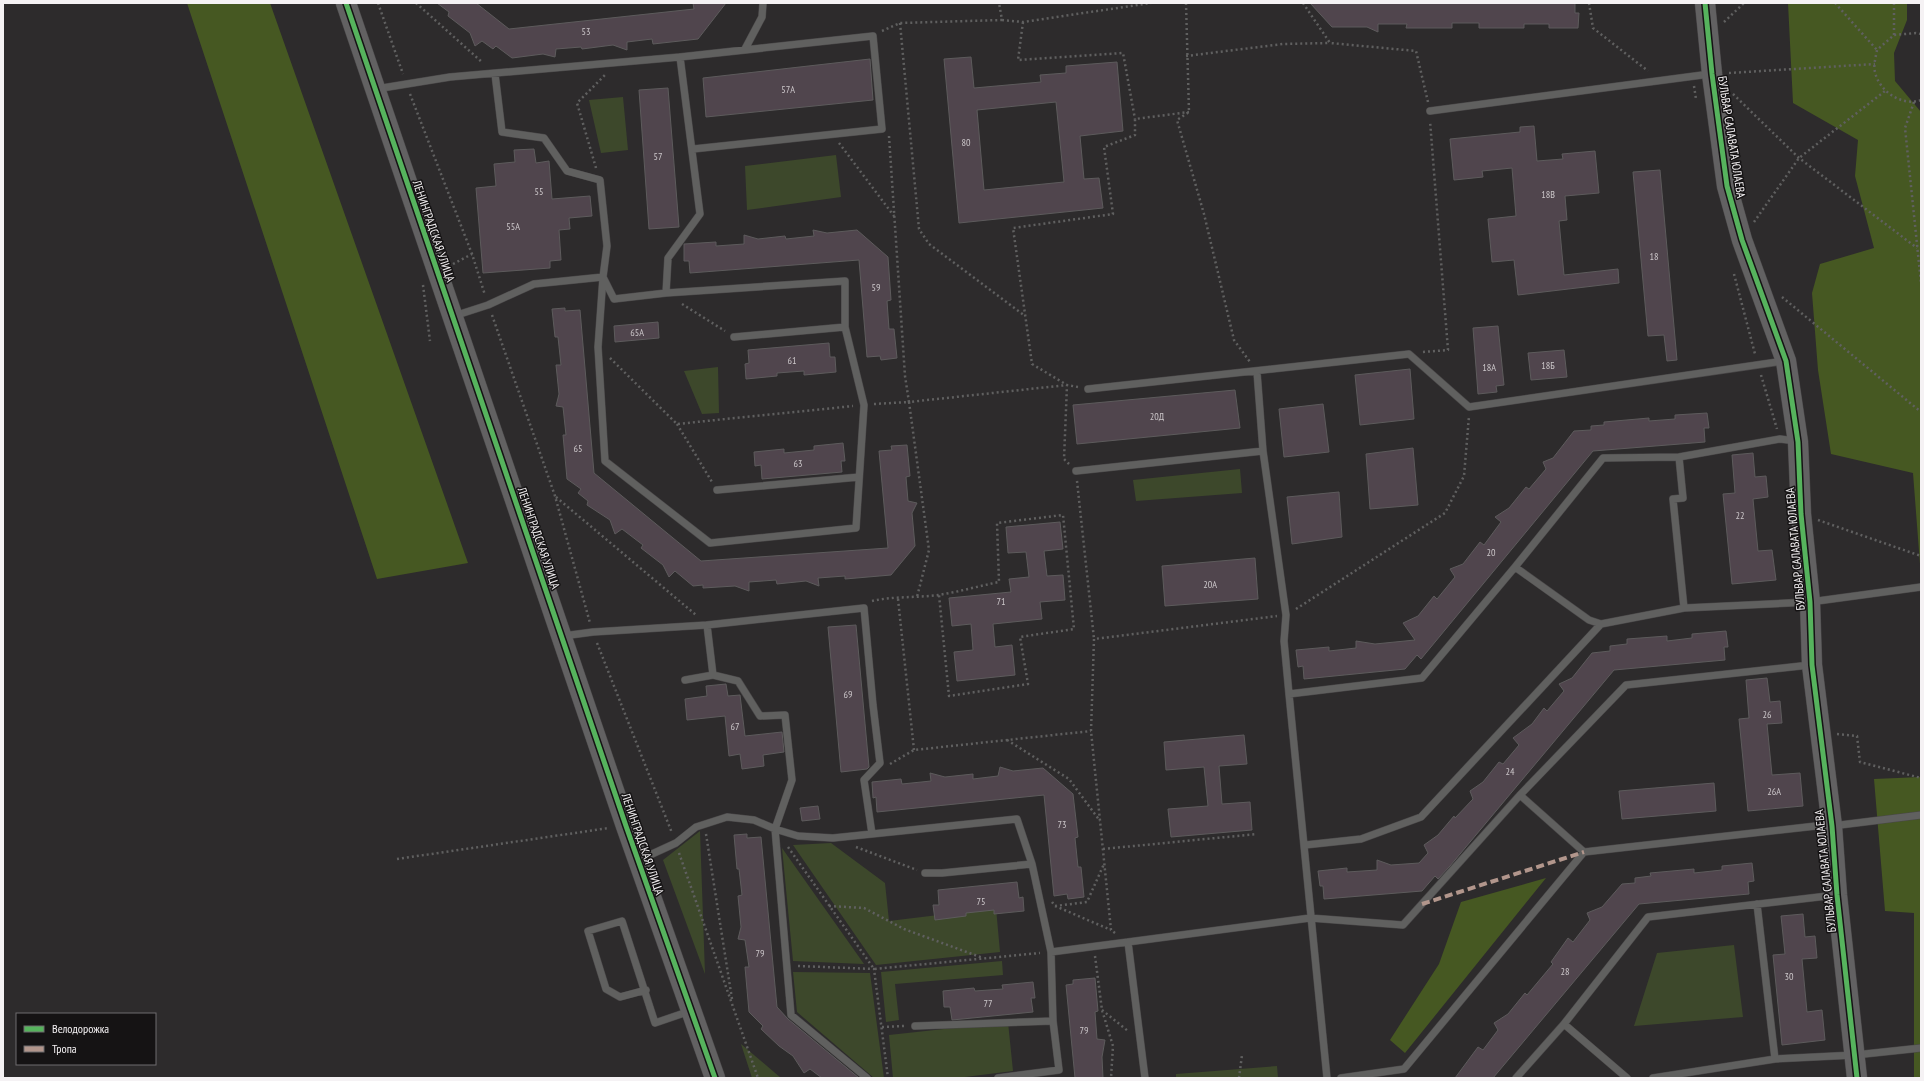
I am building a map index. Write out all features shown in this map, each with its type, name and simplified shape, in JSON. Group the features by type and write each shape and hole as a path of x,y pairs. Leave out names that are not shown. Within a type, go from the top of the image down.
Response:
{"street":[{"name":"ЛЕНИНГРАДСКАЯ УЛИЦА","path":"346,3 437,273 454,316 626,826 715,1078"},
{"name":"БУЛЬВАР САЛАВАТА ЮЛАЕВА","path":"1705,3 1712,74 1727,186 1742,240 1786,361 1789,440 1801,514 1810,602 1812,665 1832,826 1837,895 1857,1078"}],"lane":[{"path":"745,49 762,17 762,3"},
{"path":"375,89 450,77 680,57 873,36 882,129 693,149"},
{"path":"666,293 668,258 700,214 693,149 680,57"},
{"path":"495,74 502,132 544,138 567,171 600,180 607,246 603,277 598,347 605,461 710,544 856,528 864,405 845,327 845,281 666,293 614,299 603,277"},
{"path":"1430,111 1712,74"},
{"path":"454,316 488,305 534,284 603,277"},
{"path":"734,337 845,327"},
{"path":"1088,389 1257,372 1409,354 1469,407 1786,361"},
{"path":"1257,372 1263,451 1286,615 1284,641 1305,845 1310,918 1328,1078"},
{"path":"1289,694 1422,678 1515,567 1603,458 1680,457 1789,440"},
{"path":"1076,470 1263,451"},
{"path":"1680,457 1683,498 1673,499 1684,608"},
{"path":"717,490 859,476"},
{"path":"1515,567 1589,620 1601,624 1684,608 1810,602 1921,587"},
{"path":"562,636 593,632 707,625 864,608 880,763 864,780 872,834"},
{"path":"1305,845 1361,839 1422,818 1601,624"},
{"path":"707,625 713,675"},
{"path":"1051,952 1310,918 1403,925 1520,794 1626,685 1812,665"},
{"path":"685,680 713,675 738,681 760,716 785,715 792,780 775,829 792,1016 867,1078"},
{"path":"1520,794 1584,852"},
{"path":"1341,1078 1404,1069 1584,852 1808,827 1832,826 1921,815"},
{"path":"638,860 676,843 696,827 727,817 754,820 775,829 798,836 833,838 1017,819 1032,864 1051,952 1053,1021 1059,1070 998,1078"},
{"path":"926,873 942,873 1032,864"},
{"path":"1516,1078 1564,1024 1648,917 1837,895"},
{"path":"1757,904 1775,1059"},
{"path":"646,990 620,997 606,989 588,932 622,921 646,990 655,1023 690,1010"},
{"path":"1128,942 1142,1042 1145,1078"},
{"path":"915,1026 1053,1021"},
{"path":"1564,1024 1627,1078"},
{"path":"1653,1078 1775,1059 1855,1055 1921,1048"}],"path":[{"path":"378,3 406,84 472,254 488,305 555,496 593,632 676,843 758,1078"},
{"path":"416,3 495,74"},
{"path":"1000,3 1002,20"},
{"path":"882,38 882,30 900,23 1002,20 1023,22 1151,3"},
{"path":"1186,3 1186,56 1189,112"},
{"path":"1303,3 1330,43"},
{"path":"1590,3 1593,28 1660,80"},
{"path":"1709,36 1744,3"},
{"path":"1835,3 1877,50"},
{"path":"1894,3 1894,34"},
{"path":"1023,22 1018,60 1123,53 1135,119 1135,135 1104,147 1113,214 1013,228 1032,364 1067,385"},
{"path":"900,23 919,229 929,244 1025,316"},
{"path":"1921,34 1894,34 1877,50 1874,72 1885,91 1896,98 1914,102 1921,100"},
{"path":"1186,56 1283,44 1330,43 1416,51 1430,111 1448,350 1409,354"},
{"path":"600,180 577,103 618,63"},
{"path":"1712,74 1875,64"},
{"path":"1712,74 1799,158 1917,248"},
{"path":"1692,76 1697,106"},
{"path":"1742,240 1799,158 1885,91"},
{"path":"1914,102 1904,128 1921,283"},
{"path":"1135,119 1189,112"},
{"path":"1189,112 1177,120 1204,214 1234,340 1257,372"},
{"path":"889,131 905,376 929,550 917,597"},
{"path":"833,135 895,217"},
{"path":"1732,266 1758,366 1789,440"},
{"path":"666,293 734,337"},
{"path":"1778,294 1921,412"},
{"path":"598,347 677,424 717,490"},
{"path":"677,424 1067,385"},
{"path":"1067,385 1064,459 1076,470 1094,639 1091,731 1111,930"},
{"path":"1094,639 1258,617 1286,615 1445,514 1464,476 1469,407"},
{"path":"555,496 707,625"},
{"path":"1801,514 1921,556"},
{"path":"864,608 870,602 876,600 939,595 999,582 997,523 1063,515 1074,629 1020,637 1028,684 949,696 939,595"},
{"path":"898,599 914,750"},
{"path":"889,765 914,750 1091,731"},
{"path":"1821,733 1857,736 1860,762 1921,778"},
{"path":"1006,740 1069,779 1100,822"},
{"path":"704,824 734,1007"},
{"path":"397,859 626,826"},
{"path":"775,829 874,969 888,1078"},
{"path":"1103,849 1257,834"},
{"path":"833,838 926,873"},
{"path":"1055,906 1088,902 1104,864"},
{"path":"1051,899 1055,906 1111,930 1128,942"},
{"path":"829,906 864,908 904,929 986,959"},
{"path":"1094,947 1102,1010 1113,1046 1111,1078"},
{"path":"787,965 874,969 1051,952"},
{"path":"1102,1010 1142,1042"},
{"path":"882,1027 915,1026"},
{"path":"1239,1078 1242,1055"}],"green space":[{"path":"187,3 270,3 468,563 377,579"},
{"path":"1788,3 1907,3 1907,20 1894,53 1895,81 1921,112 1921,577 1913,473 1831,454 1818,370 1812,293 1820,264 1874,248 1855,176 1858,140 1793,103"},
{"path":"623,97 628,150 601,153 589,100"},
{"path":"836,155 841,197 747,210 745,166"},
{"path":"718,367 719,413 702,414 684,371"},
{"path":"1240,469 1242,493 1136,501 1133,480"},
{"path":"1921,777 1921,1078 1914,1078 1914,913 1885,911 1874,779"},
{"path":"700,831 705,974 663,860"},
{"path":"831,843 885,883 889,921 996,908 1000,952 876,965 793,845"},
{"path":"782,848 864,964 793,961"},
{"path":"1546,878 1405,1053 1390,1040 1439,964 1461,902"},
{"path":"1734,945 1743,1017 1634,1026 1657,953"},
{"path":"1002,961 1003,975 895,984 899,1020 886,1022 881,972"},
{"path":"793,972 870,973 884,1078 874,1078 797,1012"},
{"path":"1008,1022 1013,1071 957,1078 893,1078 889,1035"},
{"path":"741,1044 781,1078 752,1078"},
{"path":"1277,1066 1278,1078 1176,1078 1176,1074"}],"building":[{"path":"437,3 476,3 509,29 694,9 693,3 726,3 698,39 653,44 652,39 627,42 627,50 613,45 582,49 581,47 556,49 555,57 543,54 512,58 496,46 493,49 482,41 475,46 470,33 448,16 449,12"},
{"path":"1310,3 1575,3 1575,13 1579,13 1578,28 1549,28 1549,24 1524,24 1524,28 1479,28 1479,23 1452,23 1452,28 1406,28 1407,24 1378,24 1378,32 1367,27 1332,27"},
{"path":"971,57 974,88 1041,82 1040,75 1066,73 1066,66 1117,62 1123,131 1080,136 1084,179 1099,178 1103,208 959,223 944,59","holes":["1056,102 1064,182 984,190 977,110"]},
{"path":"870,59 873,100 706,117 703,78"},
{"path":"668,88 679,227 649,229 639,90"},
{"path":"1534,126 1537,161 1563,159 1562,154 1595,151 1599,193 1565,196 1567,220 1559,221 1564,275 1618,269 1619,283 1518,295 1514,260 1492,262 1488,219 1516,216 1512,168 1482,171 1483,177 1454,180 1450,139 1520,132 1520,127"},
{"path":"534,149 536,163 549,161 552,199 590,196 592,216 569,218 570,229 559,230 561,260 550,261 550,268 483,273 476,188 496,186 494,164 515,162 514,150"},
{"path":"1660,170 1677,360 1667,361 1664,335 1648,336 1633,172"},
{"path":"813,230 827,233 857,230 888,257 891,300 887,301 889,329 894,329 897,358 881,360 880,356 867,357 859,260 690,273 689,261 684,261 684,244 716,242 716,246 744,244 744,235 758,239 785,236 786,239 814,236"},
{"path":"565,308 565,311 580,310 594,473 701,561 888,548 879,451 892,450 891,446 907,445 910,476 906,477 908,501 917,503 912,513 915,546 891,575 845,579 845,576 818,578 819,586 806,581 777,584 776,580 749,582 749,591 735,586 703,588 703,585 693,586 675,571 669,577 663,565 641,548 643,545 622,529 615,534 610,520 587,505 588,501 578,493 581,489 567,479 563,435 566,435 563,407 556,406 559,394 556,365 561,365 558,337 555,337 552,309"},
{"path":"658,322 659,338 615,342 614,326"},
{"path":"1498,326 1504,385 1496,386 1497,392 1478,394 1473,328"},
{"path":"829,343 830,357 835,357 836,372 804,375 804,371 777,373 777,376 746,379 745,364 749,363 748,350"},
{"path":"1564,350 1567,377 1531,380 1528,353"},
{"path":"1410,369 1414,419 1360,425 1355,375"},
{"path":"1235,390 1240,428 1077,444 1073,405"},
{"path":"1323,404 1329,452 1284,457 1279,409"},
{"path":"1707,413 1709,428 1704,428 1705,442 1593,451 1421,659 1417,655 1405,669 1304,679 1303,666 1298,667 1296,650 1329,647 1329,651 1356,648 1356,641 1375,644 1415,640 1403,623 1418,616 1434,596 1437,599 1455,577 1450,569 1463,564 1480,542 1484,545 1501,522 1495,517 1509,508 1526,487 1529,489 1546,469 1543,462 1553,458 1574,431 1591,430 1591,426 1604,425 1604,422 1649,418 1649,421 1675,419 1675,415"},
{"path":"843,443 845,461 841,461 842,472 762,479 761,465 755,466 754,452 784,449 784,453 814,450 814,446"},
{"path":"1413,448 1418,505 1370,509 1366,454"},
{"path":"1753,453 1755,477 1766,476 1768,497 1753,499 1758,551 1772,550 1776,580 1732,584 1723,494 1735,493 1732,455"},
{"path":"1339,492 1342,537 1292,544 1287,497"},
{"path":"1060,522 1063,549 1044,551 1047,576 1063,575 1065,600 1040,602 1042,619 993,624 995,647 1012,645 1015,675 957,681 954,652 973,650 971,624 952,626 949,598 1011,592 1009,579 1029,577 1026,552 1008,553 1006,527"},
{"path":"1255,558 1258,599 1165,606 1162,566"},
{"path":"856,625 869,767 867,769 841,772 828,627"},
{"path":"1726,631 1728,647 1724,647 1725,660 1614,670 1450,866 1438,879 1435,876 1422,891 1324,899 1323,886 1320,886 1318,871 1347,868 1347,872 1377,870 1377,860 1391,865 1419,863 1428,853 1424,845 1438,835 1454,816 1455,818 1473,799 1470,791 1483,782 1499,762 1503,764 1519,745 1513,738 1532,724 1544,708 1547,711 1564,691 1559,684 1572,678 1592,653 1610,651 1610,646 1627,644 1627,639 1667,636 1667,641 1692,638 1692,634"},
{"path":"1767,678 1770,702 1780,701 1782,723 1767,724 1772,775 1800,773 1803,806 1748,811 1739,719 1749,718 1746,680"},
{"path":"726,684 728,696 740,695 745,736 782,732 784,752 763,755 764,766 742,769 740,754 729,756 725,716 687,720 685,699 707,696 706,686"},
{"path":"1244,735 1247,764 1219,766 1222,804 1250,802 1252,830 1171,837 1168,809 1208,806 1204,767 1166,770 1164,742"},
{"path":"1000,767 1013,771 1043,768 1073,794 1078,837 1075,838 1078,867 1081,867 1084,897 1068,899 1067,894 1054,896 1044,795 877,812 876,797 873,798 872,782 901,779 902,784 931,781 930,773 945,777 973,774 973,779 998,776"},
{"path":"1714,783 1716,811 1622,819 1619,791"},
{"path":"818,806 820,819 802,821 800,808"},
{"path":"747,834 747,838 761,837 777,1007 788,1019 859,1078 822,1078 810,1069 804,1073 793,1056 779,1046 761,1029 763,1026 749,1012 745,967 749,967 745,940 738,939 741,927 738,896 742,895 739,869 737,869 734,835"},
{"path":"1752,863 1754,881 1748,882 1749,894 1639,904 1493,1078 1455,1078 1478,1047 1483,1050 1498,1030 1494,1023 1508,1014 1525,993 1527,995 1553,964 1551,962 1568,938 1573,942 1590,920 1587,913 1602,907 1622,884 1635,883 1635,878 1651,876 1650,873 1694,869 1694,873 1722,870 1722,866"},
{"path":"1017,882 1019,898 1023,897 1024,911 994,914 994,910 966,913 966,916 935,920 933,905 939,905 938,890"},
{"path":"1803,914 1805,937 1815,936 1817,958 1802,959 1807,1012 1822,1010 1825,1040 1782,1045 1773,955 1785,954 1781,916"},
{"path":"1095,978 1098,1011 1095,1012 1097,1039 1105,1040 1102,1057 1103,1078 1075,1078 1066,985 1073,984 1073,980"},
{"path":"1033,982 1035,998 1031,998 1033,1012 952,1020 950,1007 944,1007 943,991 974,988 975,991 1003,989 1002,985"}],"marked path":[{"path":"1422,904 1584,852"}],"cycle path":[{"path":"346,3 626,826 715,1078"},
{"path":"1705,3 1712,74 1727,186 1742,240 1786,361 1798,442 1801,514 1810,602 1812,665 1832,826 1837,895 1857,1078"}]}
